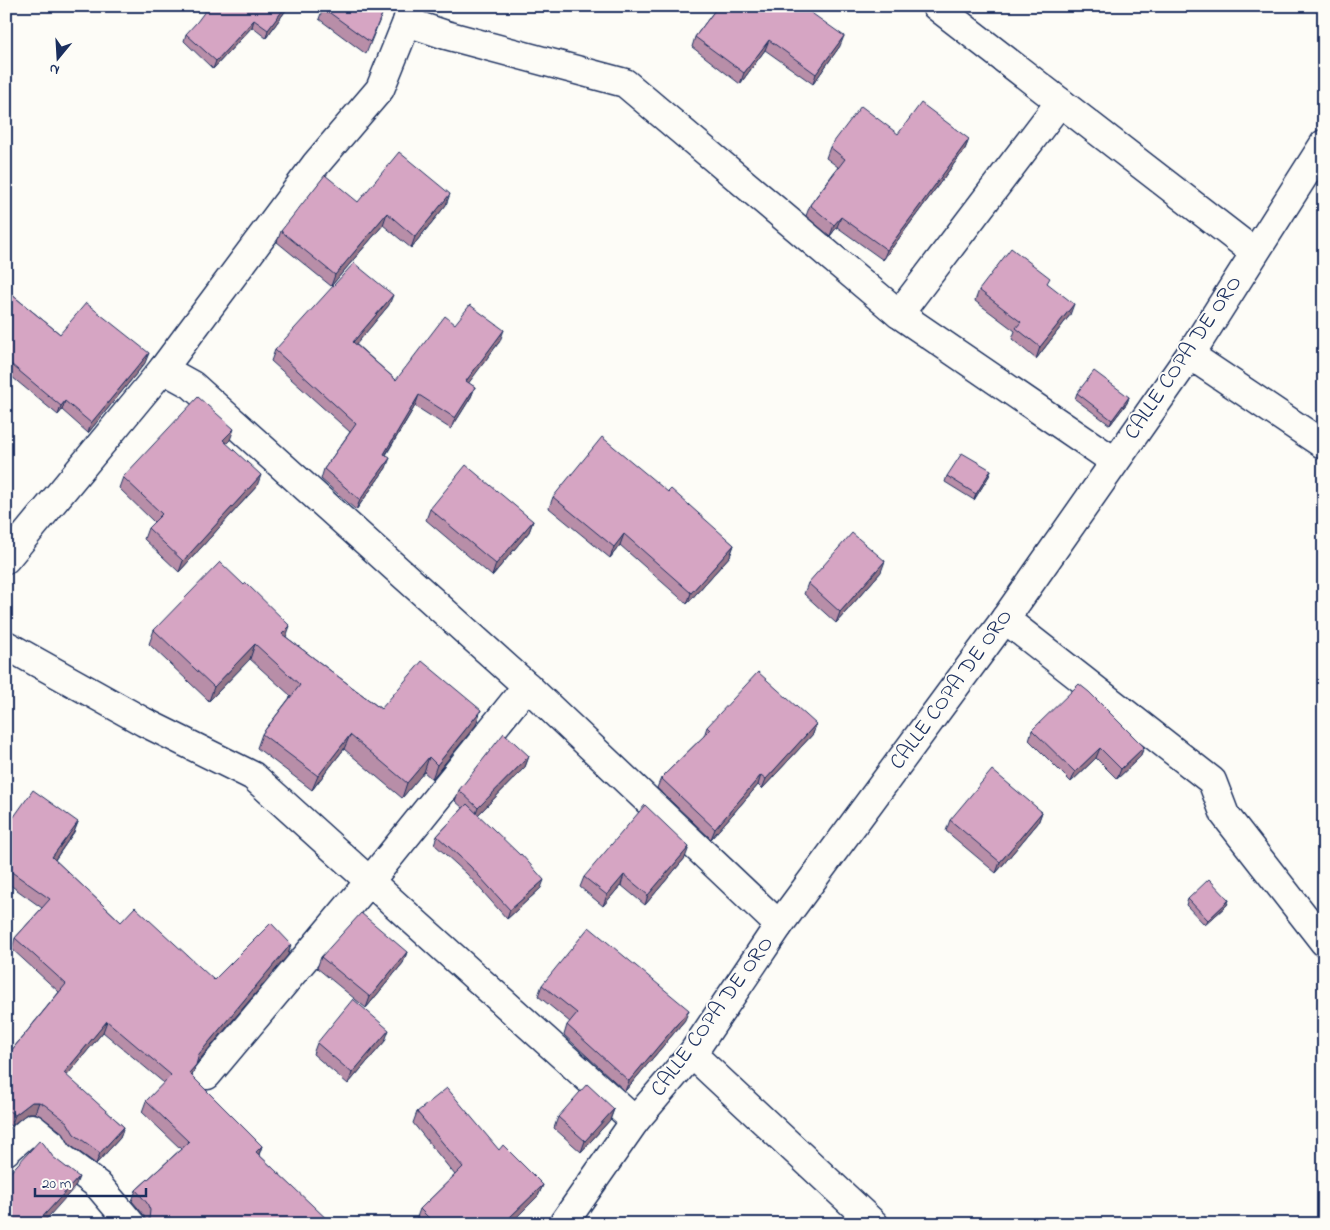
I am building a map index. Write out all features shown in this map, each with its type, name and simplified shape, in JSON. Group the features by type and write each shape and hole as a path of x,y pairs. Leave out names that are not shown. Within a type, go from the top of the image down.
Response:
{"street":[{"path":"936,6 1254,252"},
{"path":"6,559 163,369 316,164 380,89 409,14 446,35 625,83 900,314 1114,462"},
{"path":"900,314 1060,102"},
{"name":"CALLE COPA DE ORO","path":"563,1224 635,1121 692,1054 780,926 1005,619 1190,355 1324,144"},
{"path":"1190,355 1324,446"},
{"path":"163,369 192,385 528,686 780,926"},
{"path":"1005,619 1212,781 1225,814 1324,942"},
{"path":"6,645 144,722 253,776 635,1121"},
{"path":"207,1075 370,882 528,686"},
{"path":"692,1054 874,1224"},
{"path":"6,1150 32,1128 53,1145 58,1155 98,1185 131,1224"}],"building":[{"path":"209,6 286,6 268,30 254,20 216,61 186,34"},
{"path":"325,6 376,6 383,12 370,42 323,8"},
{"path":"718,6 804,6 844,36 816,74 769,40 744,73 695,37"},
{"path":"921,103 969,139 887,250 841,217 834,225 810,205 845,159 830,147 861,106 898,134"},
{"path":"399,152 450,194 415,237 387,213 335,275 281,231 325,175 358,202"},
{"path":"1011,248 1050,278 1047,283 1074,304 1040,347 1016,328 1021,322 979,290"},
{"path":"354,263 393,295 353,342 396,380 445,316 455,324 470,305 504,330 466,381 475,387 455,418 419,395 384,454 390,458 360,500 324,469 356,424 275,350"},
{"path":"6,290 60,334 86,303 149,353 91,423 65,401 61,406 6,360"},
{"path":"1094,371 1129,397 1112,420 1077,393"},
{"path":"198,397 234,429 223,440 261,475 183,561 148,528 162,514 123,477"},
{"path":"602,437 668,492 671,489 734,545 691,593 624,534 614,547 553,497"},
{"path":"962,453 991,470 976,494 947,476"},
{"path":"466,465 533,521 496,564 430,509"},
{"path":"852,533 885,561 840,612 808,583"},
{"path":"220,562 244,585 246,583 290,626 282,634 381,709 422,661 481,710 437,765 429,757 407,783 350,735 318,776 262,734 300,685 255,644 214,687 154,630"},
{"path":"758,672 816,724 766,779 761,775 715,829 661,778 710,730 707,727"},
{"path":"1079,684 1144,747 1121,769 1100,748 1075,772 1032,730"},
{"path":"504,733 529,756 478,808 459,790"},
{"path":"992,770 1042,812 1000,862 950,820"},
{"path":"33,790 78,822 52,857 121,922 135,907 214,980 271,923 291,944 199,1054 196,1065 189,1073 262,1146 256,1152 330,1224 152,1224 149,1220 150,1210 147,1203 136,1190 189,1142 146,1101 171,1075 107,1021 64,1073 124,1127 100,1153 74,1134 67,1122 39,1102 32,1102 15,1115 6,1109 6,1057 66,984 15,938 50,899 6,868 6,828"},
{"path":"467,804 521,854 544,880 510,910 470,866 437,836"},
{"path":"645,805 689,847 648,895 624,875 607,895 584,877"},
{"path":"1209,879 1229,900 1208,920 1188,899"},
{"path":"361,913 407,952 370,997 321,957"},
{"path":"589,927 689,1010 629,1081 567,1025 577,1013 542,985"},
{"path":"353,999 389,1030 352,1073 317,1043"},
{"path":"587,1084 614,1109 585,1141 558,1117"},
{"path":"447,1088 499,1150 503,1145 543,1185 505,1224 435,1224 420,1209 463,1167 417,1112"},
{"path":"40,1140 53,1157 79,1177 36,1224 6,1224 6,1177"}]}
